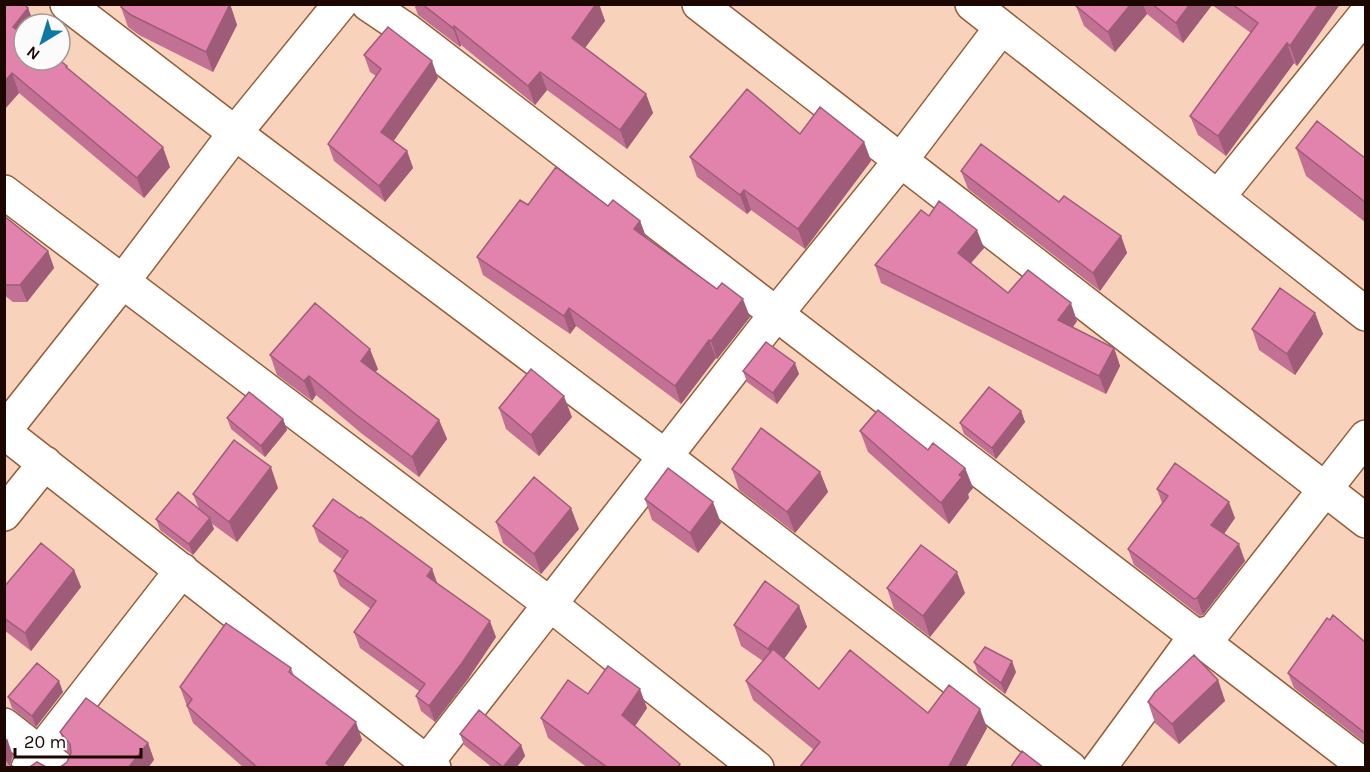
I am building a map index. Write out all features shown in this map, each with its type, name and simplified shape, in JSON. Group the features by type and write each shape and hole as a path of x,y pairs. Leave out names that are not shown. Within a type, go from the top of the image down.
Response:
{"street":[{"path":"67,4 234,133 666,457 1070,768"},
{"path":"340,4 234,133 123,281 4,431 431,765 777,313 901,160 1001,28"},
{"path":"368,4 408,31 777,313 1365,767"},
{"path":"699,4 1365,521"},
{"path":"972,4 1365,314"},
{"path":"1218,197 1365,14"},
{"path":"4,192 552,604 757,768"},
{"path":"1099,768 1195,638 1214,631 1365,437"},
{"path":"4,514 45,463"},
{"path":"4,726 42,763 182,570"}],"building":[{"path":"4,4 24,4 28,8 25,12 12,12 12,72 72,72 163,147 137,178 12,73 4,82"},
{"path":"122,4 230,4 206,52 131,15 121,7"},
{"path":"422,4 596,4 572,38 646,94 620,130 540,72 528,86 454,26 453,28"},
{"path":"1078,4 1131,4 1108,32 1076,6"},
{"path":"1152,4 1190,4 1176,23"},
{"path":"1232,4 1319,4 1290,46 1287,43 1218,136 1190,116 1258,23"},
{"path":"388,27 432,61 381,132 407,151 379,186 328,144 381,69 364,55"},
{"path":"747,89 800,134 820,107 864,142 798,229 744,190 740,195 690,157"},
{"path":"1317,121 1365,158 1365,202 1296,148"},
{"path":"981,144 1059,202 1064,196 1121,236 1093,273 961,171"},
{"path":"556,167 608,206 613,200 640,221 634,229 717,289 722,283 743,299 675,386 569,308 564,316 477,257 520,200 528,205"},
{"path":"939,201 977,230 958,253 1008,293 1028,270 1071,303 1058,320 1114,348 1099,376 875,265 921,210 929,216"},
{"path":"4,216 48,251 20,285 4,283"},
{"path":"1280,288 1315,313 1287,354 1252,329"},
{"path":"315,303 370,349 361,361 439,420 412,457 309,376 304,381 270,355"},
{"path":"766,342 795,363 773,393 743,371"},
{"path":"531,369 564,396 531,435 499,408"},
{"path":"989,387 1021,411 992,448 960,423"},
{"path":"249,392 283,419 261,446 227,418"},
{"path":"878,410 928,450 933,443 965,468 959,475 962,477 941,503 860,431"},
{"path":"761,428 820,472 787,512 732,469"},
{"path":"234,440 271,467 229,522 193,494"},
{"path":"1175,463 1229,502 1211,525 1239,544 1194,599 1128,549 1168,496 1157,489"},
{"path":"668,468 713,502 690,533 645,499"},
{"path":"534,477 571,508 534,554 496,522"},
{"path":"178,492 210,518 189,544 156,519"},
{"path":"333,499 432,569 427,576 490,621 429,706 416,696 425,684 354,632 376,601 334,571 348,551 313,526"},
{"path":"41,543 74,570 25,633 4,618 4,587"},
{"path":"921,545 957,572 923,616 887,588"},
{"path":"765,581 799,606 768,649 734,625"},
{"path":"1333,615 1365,642 1365,733 1288,673 1327,618 1330,620"},
{"path":"226,623 291,668 289,672 356,722 326,763 332,768 258,768 187,706 192,699 180,687"},
{"path":"985,647 1012,661 1001,683 974,662"},
{"path":"773,649 819,689 850,650 928,713 949,685 980,709 948,768 799,768 820,742 746,681"},
{"path":"1194,655 1218,680 1172,724 1148,702 1155,692"},
{"path":"37,663 59,681 32,716 8,697"},
{"path":"608,666 640,689 622,715 680,764 677,768 608,768 541,718 568,680 588,694"},
{"path":"86,698 148,743 128,768 59,768 67,762 71,753 70,744 60,732"},
{"path":"479,710 521,745 503,767 460,734"},
{"path":"1022,751 1044,768 1010,768"},
{"path":"4,757 10,765 16,768 4,768"},
{"path":"37,762 48,768 28,768"}]}
